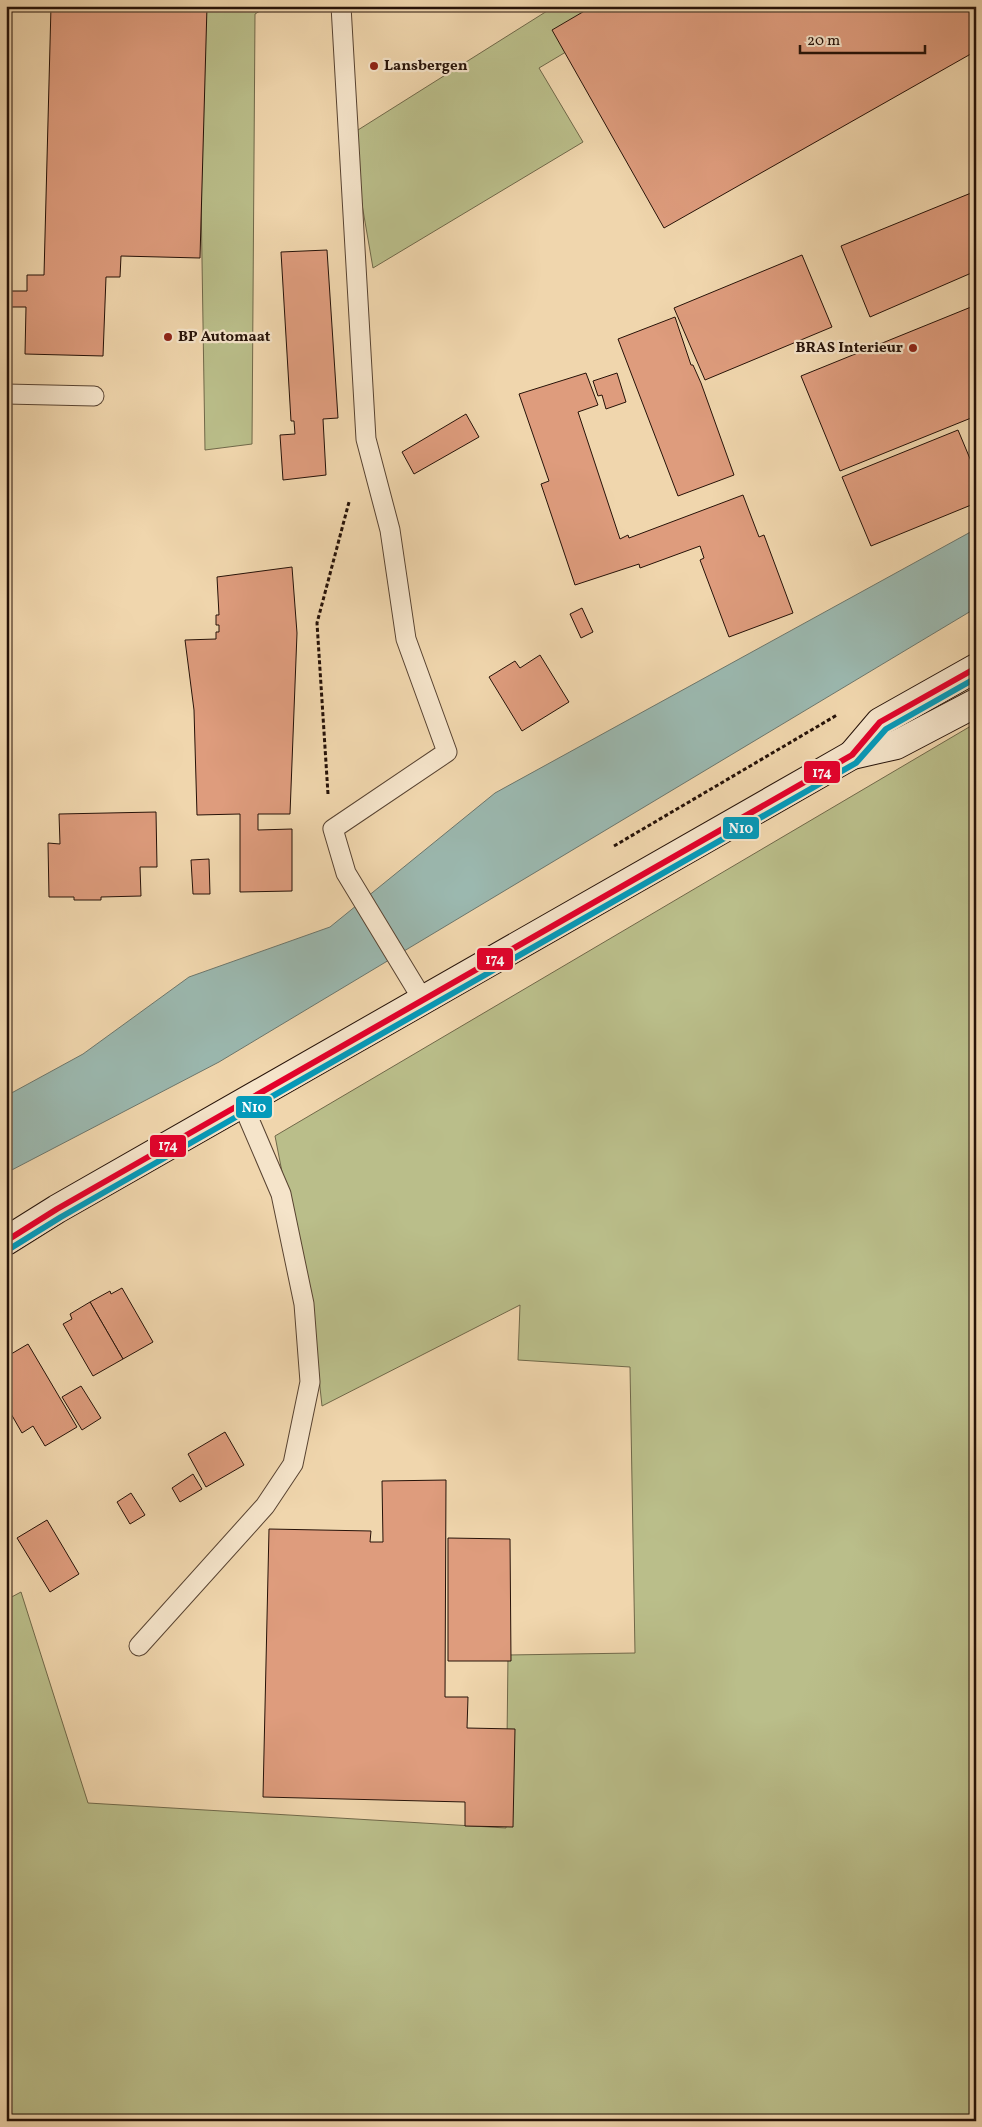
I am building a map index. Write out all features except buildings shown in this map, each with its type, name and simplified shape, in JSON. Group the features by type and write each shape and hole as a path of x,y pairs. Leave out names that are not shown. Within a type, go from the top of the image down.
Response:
{"street":[{"path":"852,755 880,722 976,668"},
{"path":"6,1241 57,1209 852,755 896,745 976,703"}],"lane":[{"path":"341,6 366,439 390,530 406,639 447,752 334,829 346,872 423,1000"},
{"path":"6,394 94,396"},
{"path":"139,1646 265,1506 293,1464 310,1382 304,1304 281,1194 242,1103"}],"path":[{"path":"334,829 328,798 317,622 351,494"}],"green space":[{"path":"198,6 268,6 255,14 252,444 205,450"},
{"path":"555,6 643,6 539,68 583,142 373,268 350,135"},
{"path":"976,723 976,2121 6,2121 6,1600 21,1592 88,1803 506,1828 508,1655 635,1653 630,1367 518,1360 520,1305 322,1406 315,1341 275,1136"}],"water":[{"path":"976,529 976,608 219,1062 6,1173 6,1096 83,1054 189,977 330,927 495,793"}],"transit line":[{"name":"174","path":"6,1241 57,1209 852,755 880,722 976,668"},
{"name":"N10","path":"11,1248 61,1217 856,763 886,729 976,678"}],"place":[{"name":"Lansbergen","path":"374,66"},
{"name":"BP Automaat","path":"168,337"},
{"name":"BRAS Interieur","path":"913,348"}]}
